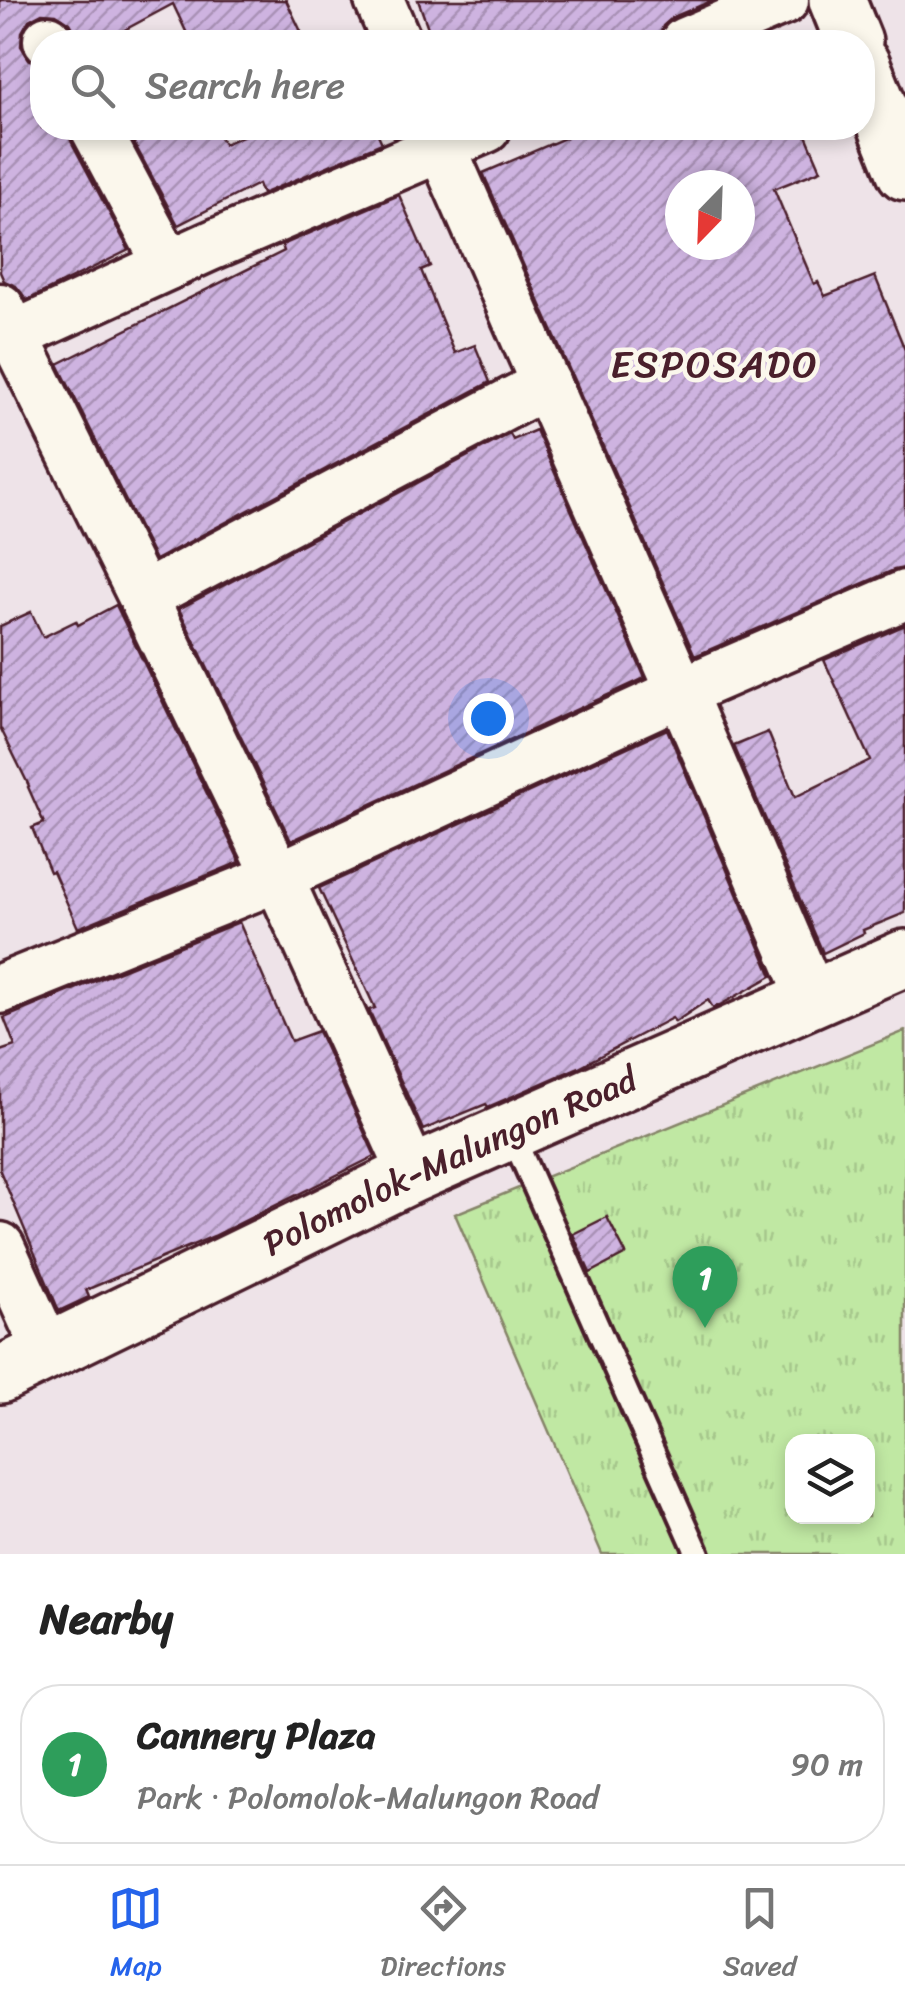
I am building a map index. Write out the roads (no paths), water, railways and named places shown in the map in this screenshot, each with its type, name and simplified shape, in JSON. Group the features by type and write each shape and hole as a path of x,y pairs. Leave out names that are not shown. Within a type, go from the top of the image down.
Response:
{"main road":[{"path":"837,0 849,30"},
{"path":"875,97 905,172"},
{"name":"Polomolok-Malungon Road","path":"0,1376 413,1174 905,958"}],"street":[{"path":"379,0 392,30"},
{"path":"713,30 784,0"},
{"path":"101,140 168,265"},
{"path":"413,1174 278,877 6,322 168,265 431,140"},
{"path":"438,140 812,998"},
{"path":"144,597 546,384"},
{"path":"0,990 278,877 681,692 905,595"},
{"path":"0,1247 48,1353"}],"lane":[{"path":"510,1130 698,1554"}],"place":[{"name":"Cannery Plaza","path":"705,1328"}],"district":[{"name":"ESPOSADO","path":"715,364"}]}
